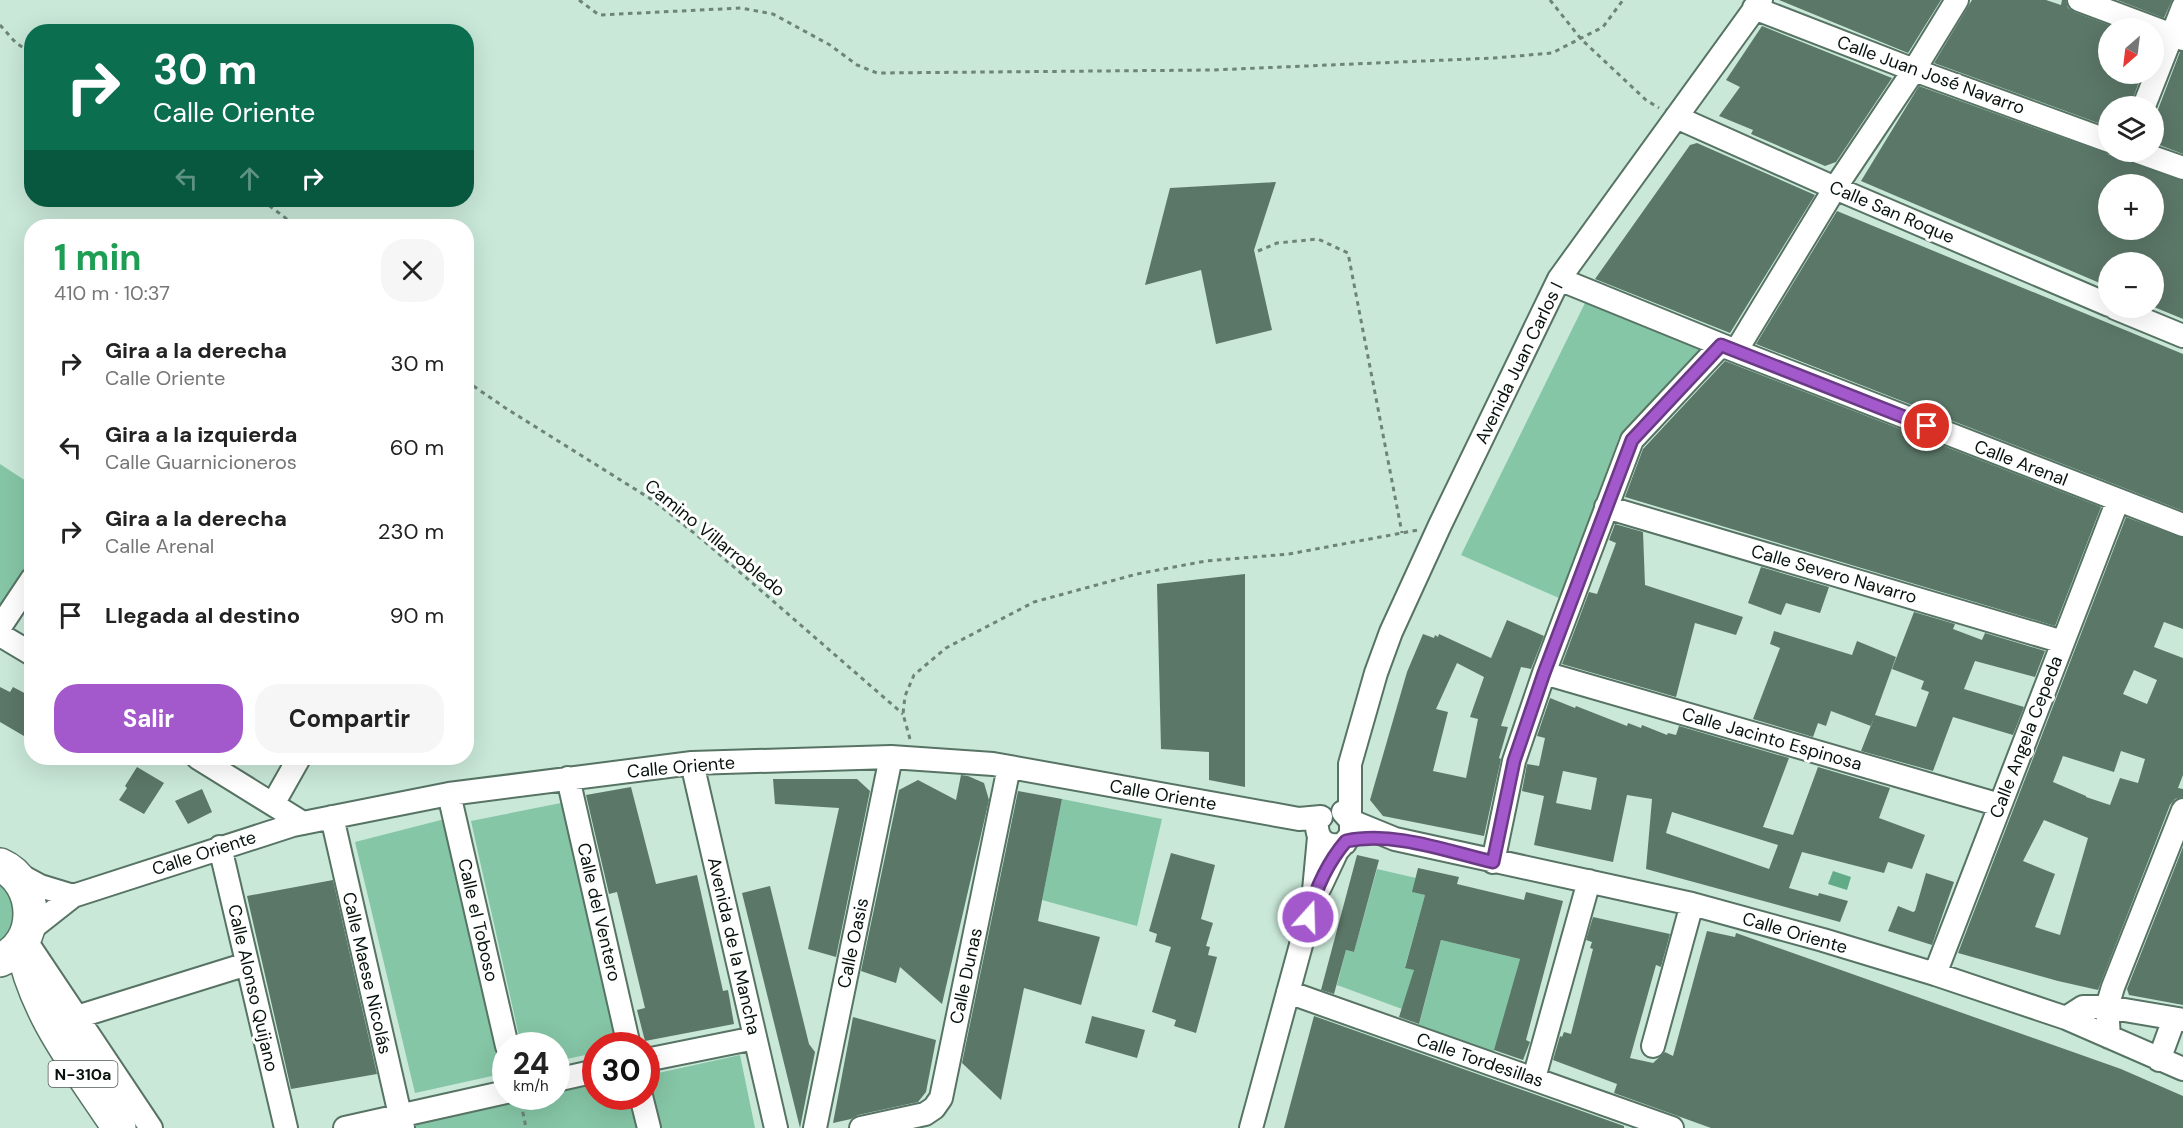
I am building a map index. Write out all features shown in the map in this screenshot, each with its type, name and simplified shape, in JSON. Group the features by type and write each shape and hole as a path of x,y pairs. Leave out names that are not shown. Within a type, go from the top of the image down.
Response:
{"highway":[{"name":"N-310a","path":"4,867 22,883 30,903 30,924 18,944 33,984 62,1018 119,1128"},
{"name":"N-310a","path":"0,976 62,1018"}],"street":[{"path":"1493,862 1514,761 1544,673 1632,440 1728,348 1914,70 1957,0"},
{"path":"2079,0 2177,37"},
{"name":"Calle Juan José Navarro","path":"1758,4 1914,70 2098,137"},
{"name":"Avenida Juan Carlos I","path":"1350,764 1376,673 1391,632 1559,279 1758,4"},
{"path":"2149,96 2177,37 2183,7"},
{"name":"Calle San Roque","path":"1676,117 2098,300"},
{"path":"2164,161 2183,168"},
{"name":"Calle Arenal","path":"1559,279 1728,348 2183,525"},
{"path":"2139,318 2183,336"},
{"name":"Calle Angela Cepeda","path":"1935,974 2118,500"},
{"name":"Calle Severo Navarro","path":"1606,507 2063,642"},
{"path":"0,627 24,591"},
{"path":"0,635 24,649"},
{"name":"Calle Jacinto Espinosa","path":"1544,673 2000,805"},
{"name":"Calle Oriente","path":"73,896 220,847 303,823 449,794 692,764 891,757 1009,767 1316,824"},
{"name":"Calle Oasis","path":"815,1128 891,757"},
{"name":"Avenida de la Mancha","path":"692,764 776,1128"},
{"path":"1312,901 1316,824 1350,764"},
{"path":"1251,1128 1312,901 1348,831 1350,764"},
{"path":"209,765 303,823"},
{"path":"273,804 296,765"},
{"name":"Calle Dunas","path":"861,1128 925,1114 934,1108 941,1098 1009,767"},
{"name":"Calle del Ventero","path":"568,778 626,1032"},
{"name":"Calle el Toboso","path":"449,794 504,1032"},
{"path":"2109,1037 2107,1007 2183,810"},
{"path":"1316,824 1330,811 1342,812 1348,831"},
{"name":"Calle Maese Nicolás","path":"332,817 401,1122"},
{"path":"1316,824 1323,842 1331,846 1348,831"},
{"name":"Calle Oriente","path":"1348,831 1395,839 1692,904 1823,940 1935,974 2066,1018 2183,1069"},
{"name":"Calle Alonso Quijano","path":"220,847 286,1128"},
{"path":"4,867 40,886 73,896"},
{"path":"1534,1078 1589,881"},
{"path":"18,944 73,896"},
{"path":"1653,1046 1692,904"},
{"path":"151,1128 62,1018 247,964"},
{"name":"Calle Tordesillas","path":"1288,992 1672,1128"},
{"path":"2066,1018 2084,1007 2107,1007 2178,1019 2159,1060"},
{"path":"660,1057 755,1038"},
{"path":"345,1128 401,1122 492,1096"},
{"path":"644,1110 649,1128"}],"path":[{"path":"579,0 599,15 741,8 773,14 830,45 857,65 877,72 1212,70 1494,58 1552,52 1581,39 1603,27 1623,0"},
{"path":"1550,0 1581,39 1646,100 1676,117"},
{"path":"0,26 24,48"},
{"path":"271,207 287,219"},
{"path":"1258,251 1277,243 1318,238 1348,254 1401,533"},
{"name":"Camino Villarrobledo","path":"474,386 654,501 704,541 903,714"},
{"path":"915,758 903,714 909,684 919,670 946,648 1034,602 1137,574 1206,561 1289,554 1440,525"},
{"path":"522,1110 526,1128"}],"shaded area":[{"path":"1585,303 1700,350 1619,438 1559,598 1461,555"},
{"path":"0,464 24,480 24,603 0,635"},
{"path":"1062,799 1162,819 1137,926 1042,900"},
{"path":"561,803 615,1032 582,1032 582,1056 570,1058 570,1032 518,1032 471,821"},
{"path":"445,819 492,1033 492,1076 415,1093 355,842"},
{"path":"0,865 30,903 0,960"},
{"path":"1377,869 1416,878 1413,892 1425,895 1405,967 1422,972 1402,1009 1337,985 1346,950 1354,952"},
{"path":"1833,871 1851,877 1847,890 1828,884"},
{"path":"1441,940 1520,959 1494,1052 1419,1025"},
{"path":"740,1055 755,1128 661,1128 657,1110 660,1110 660,1073"},
{"path":"582,1086 582,1110 633,1110 637,1128 416,1128 414,1120 492,1104 492,1110 570,1110 570,1088"}],"building":[{"path":"1779,0 1941,0 1908,53"},
{"path":"1972,0 2046,0 2061,5 2062,0 2066,0 2068,8 2074,12 2098,21 2098,84 2138,84 2134,96 2098,96 2098,123 1934,63"},
{"path":"2117,0 2172,0 2164,18"},
{"path":"1762,26 1892,78 1836,162 1825,166 1751,134 1753,130 1719,116 1740,87 1726,80"},
{"path":"2180,52 2183,52 2183,154 2164,147 2163,96"},
{"path":"1919,86 2098,150 2098,162 2130,162 2164,174 2098,174 2098,240 2164,240 2164,174 2183,181 2183,319 2164,311 2164,252 2098,252 2098,282 1861,181"},
{"path":"1697,143 1815,195 1730,333 1595,279 1690,145"},
{"path":"1276,182 1254,250 1272,330 1216,344 1201,270 1145,285 1170,188"},
{"path":"1837,211 2183,354 2183,511 1756,344"},
{"path":"1725,361 2101,507 2055,626 1625,497 1643,449"},
{"path":"2126,517 2183,538 2183,629 2164,622 2154,647 2183,658 2183,775 2178,788 2183,789 2183,797 2175,799 2170,805 2098,990 1958,953","holes":["2134,670 2157,680 2147,704 2123,694","2121,751 2145,759 2138,783 2120,778 2110,805 2053,782 2063,756 2114,772","2044,820 2088,838 2060,935 2035,927 2055,874 2023,861"]},
{"path":"1615,524 1643,532 1645,585 1743,617 1736,635 1695,623 1676,697 1562,664 1589,592 1597,594 1616,543 1609,540"},
{"path":"1761,567 1829,587 1820,613 1786,603 1781,615 1748,603"},
{"path":"1245,574 1245,787 1209,780 1209,752 1161,749 1157,584"},
{"path":"1914,612 1955,624 1953,629 1982,640 1985,633 2045,651 2035,677 1975,661 1964,689 2024,707 2013,735 1953,717 1933,771 1861,751 1875,715 1916,727 1929,692 1921,689 1924,681 1892,669"},
{"path":"1507,620 1544,636 1531,669 1521,667 1501,726 1508,727 1499,758 1501,759 1484,836 1383,816 1370,800 1407,672 1423,634 1434,638 1439,634 1491,658","holes":["1457,663 1484,677 1470,717 1478,719 1466,778 1433,771 1448,712 1436,709"]},
{"path":"1774,631 1852,655 1857,641 1896,657 1871,726 1831,711 1826,726 1818,723 1813,737 1753,719 1780,648 1770,644"},
{"path":"0,687 10,692 13,687 24,693 24,736 0,722"},
{"path":"1550,698 1627,726 1628,723 1641,728 1642,725 1667,735 1668,733 1676,735 1679,726 1789,758 1763,827 1793,835 1818,767 1890,788 1879,818 1925,835 1912,869 1888,862 1884,873 1802,852 1789,888 1848,901 1840,922 1646,869 1652,799 1627,795 1613,862 1534,845 1544,796 1522,791 1527,764 1539,766 1545,738 1537,736","holes":["1563,771 1597,778 1591,810 1556,803","1672,812 1778,845 1769,869 1666,833"]},
{"path":"137,767 164,783 144,814 119,800"},
{"path":"961,775 984,783 989,800 942,1004 900,967 896,983 861,971 899,790 918,780 956,800"},
{"path":"773,779 857,779 870,791 836,957 808,949 839,808 775,804"},
{"path":"631,787 656,884 697,875 723,991 728,990 734,1024 660,1038 660,1032 643,1032 637,1010 645,1008 617,892 609,894 586,795"},
{"path":"202,789 212,812 188,824 175,801"},
{"path":"1018,791 1062,799 1038,921 1100,937 1081,1005 1024,988 1001,1100 962,1063"},
{"path":"2183,847 2183,1005 2129,995 2127,989"},
{"path":"1171,853 1215,865 1201,919 1213,923 1206,946 1210,947 1208,955 1217,957 1196,1033 1174,1026 1176,1020 1152,1012 1171,947 1155,942 1157,934 1149,931"},
{"path":"1357,855 1379,860 1354,952 1346,950 1334,994 1321,990"},
{"path":"1418,868 1459,877 1457,884 1524,900 1526,892 1563,901 1526,1040 1530,1042 1523,1060 1494,1050 1520,959 1441,940 1419,1024 1399,1017 1414,970 1405,968 1425,895 1412,892"},
{"path":"1926,873 1954,882 1932,945 1888,931 1898,906 1915,911"},
{"path":"333,880 377,1074 291,1089 247,896"},
{"path":"770,886 809,1044 815,1052 800,1128 742,893"},
{"path":"1593,917 1670,934 1661,967 1656,965 1630,1058 1653,1063 1665,1052 1673,1056 1707,931 1735,937 1736,933 2121,1069 2183,1096 2183,1128 1711,1128 1614,1093 1617,1084 1553,1060 1560,1036 1562,1037 1564,1032 1571,1034 1593,949 1590,948 1592,942 1586,940"},
{"path":"1092,1016 1145,1030 1137,1058 1085,1043"},
{"path":"1314,1016 1624,1126 1624,1128 1284,1128"},
{"path":"853,1017 936,1040 926,1092 918,1102 833,1123"}],"route":[{"path":"1308,917 1312,901 1337,851 1346,841 1395,839 1493,862 1514,761 1544,673 1632,440 1721,345 1927,426"}]}
